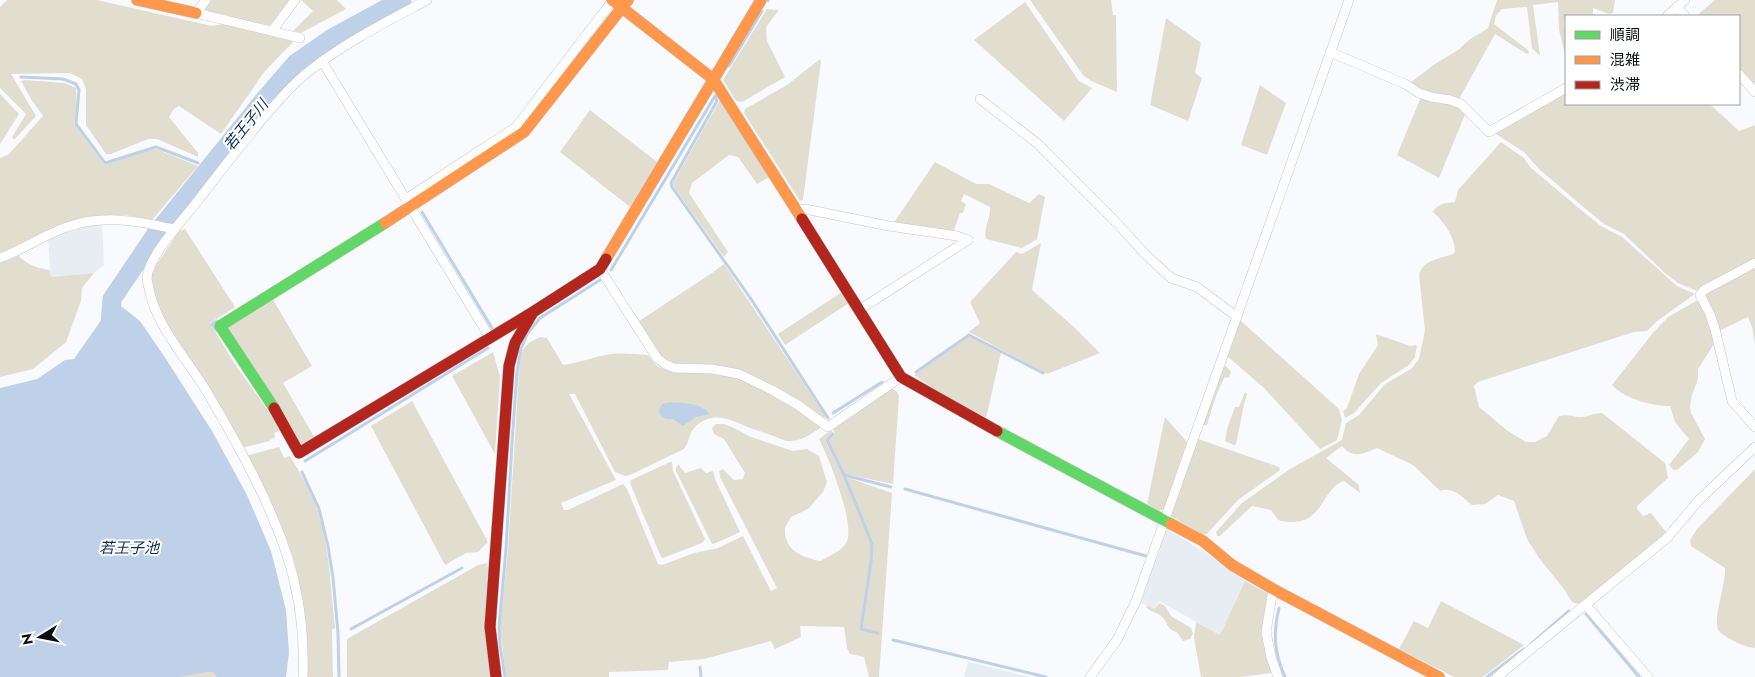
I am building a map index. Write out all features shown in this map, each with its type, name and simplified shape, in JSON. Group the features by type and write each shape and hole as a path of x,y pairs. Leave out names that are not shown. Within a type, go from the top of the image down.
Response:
{"street":[{"path":"137,0 300,38"},
{"path":"196,13 206,0"},
{"path":"272,31 296,0"},
{"path":"303,677 302,639 296,585 284,545 237,445 205,389 159,320 149,292 148,272 174,229 286,92 306,73 339,49 426,0"},
{"path":"408,203 516,127 613,0 625,4 713,79 796,208 901,378 1203,541 1232,565 1273,589 1439,677"},
{"path":"625,4 524,132 408,203 220,326 282,418 299,453 533,312 600,269 761,0"},
{"path":"1090,677 1117,640 1136,601 1349,0"},
{"path":"1668,15 1684,0"},
{"path":"1677,7 1684,15"},
{"path":"1330,52 1405,84 1419,93 1461,104 1490,132 1565,89"},
{"path":"322,61 490,338"},
{"path":"1740,75 1755,92"},
{"path":"980,99 1038,144 1116,222 1145,254 1171,278 1197,287 1237,317"},
{"path":"796,208 889,226 958,236 968,240 860,310"},
{"path":"0,258 17,252 66,227 89,221 127,220 174,229"},
{"path":"1755,263 1704,290 1700,295 1716,329 1732,401 1755,427"},
{"path":"600,269 657,358 665,364 674,368 712,369 739,374 798,405 828,428 901,378"},
{"path":"496,677 490,627 508,366 515,343 533,312"},
{"path":"1497,677 1667,538 1699,500 1755,447"},
{"path":"1273,589 1266,632 1271,658 1278,677"},
{"path":"1586,605 1648,677"}],"shaded area":[{"path":"7,0 97,0 212,26 223,24 292,39 293,42 265,71 221,134 179,106 174,109 169,117 198,153 198,157 157,139 148,139 111,154 106,154 86,125 86,89 82,79 70,73 11,74 36,116 14,140 12,137 26,114 0,88 0,7"},
{"path":"210,0 291,0 271,26 201,11"},
{"path":"301,0 337,0 346,9 301,33 293,31 313,11"},
{"path":"1030,0 1111,0 1113,15 1116,15 1117,92 1091,81 1083,75"},
{"path":"1497,0 1615,0 1613,13 1609,14 1593,8 1593,15 1565,15 1565,54 1559,30 1558,2 1533,5 1540,56 1532,48 1527,7 1502,9 1496,16 1494,24 1528,50 1529,53 1527,54 1495,34 1459,99 1431,94 1411,85 1410,83 1435,64 1488,28"},
{"path":"1715,0 1755,0 1755,89 1740,72 1740,15 1697,15"},
{"path":"1025,2 1079,81 1092,88 1064,121 974,40"},
{"path":"767,9 779,10 766,27 767,41 785,77 742,102 736,101 723,80"},
{"path":"1166,18 1201,43 1195,73 1202,78 1188,121 1150,105"},
{"path":"820,59 803,200 800,201 744,113 745,109 787,85"},
{"path":"21,81 65,83 76,88 77,111 74,124 104,165 156,149 198,166 152,220 122,215 102,215 86,218 42,233 0,253 0,158 9,154 43,116"},
{"path":"1260,85 1286,103 1267,155 1241,145"},
{"path":"1565,93 1565,105 1709,105 1739,131 1755,125 1755,261 1697,291 1678,283 1624,234 1604,224 1539,169 1524,152 1494,131"},
{"path":"0,94 19,114 0,144"},
{"path":"1421,97 1453,104 1466,112 1439,178 1397,155"},
{"path":"720,100 769,177 757,184 738,157 729,155 692,183 689,193 728,252 724,257 673,183"},
{"path":"590,110 657,162 630,207 560,152"},
{"path":"1501,142 1524,158 1530,167 1601,226 1622,237 1677,286 1695,294 1657,321 1647,331 1634,332 1478,382 1474,386 1479,407 1508,431 1526,442 1535,442 1547,436 1559,416 1581,417 1602,413 1665,463 1668,478 1637,506 1637,509 1643,516 1651,513 1667,533 1579,604 1572,602 1527,539 1514,501 1498,495 1485,504 1472,505 1453,491 1440,491 1413,465 1377,448 1354,454 1342,446 1326,458 1359,485 1360,493 1344,481 1336,485 1313,515 1304,520 1293,522 1278,520 1271,510 1252,506 1220,536 1217,536 1216,532 1242,503 1290,469 1342,440 1346,423 1359,415 1385,384 1411,369 1419,359 1425,330 1419,275 1428,263 1455,252 1455,246 1448,230 1433,212 1440,205 1455,202 1458,190"},
{"path":"935,162 976,184 989,184 1029,203 1039,194 1045,197 1037,239 1022,248 986,239 985,231 990,207 964,194 961,201 966,204 963,213 960,213 953,233 893,224"},
{"path":"102,223 104,265 94,273 51,277 48,240 82,227"},
{"path":"185,229 235,307 210,323 234,363 276,422 279,431 274,433 275,437 269,441 242,448 162,318 151,289 151,273 179,231"},
{"path":"1041,243 1032,290 1100,353 1047,374 969,332 980,323 970,302 1016,252 1022,254"},
{"path":"18,255 33,266 50,270 51,277 94,273 82,288 81,301 66,342 33,369 0,377 0,263"},
{"path":"724,264 826,417 823,419 766,382 740,370 710,365 676,364 666,361 661,357 639,321"},
{"path":"1755,267 1755,344 1748,317 1719,331 1704,297 1706,292"},
{"path":"842,292 849,303 785,345 778,334"},
{"path":"272,298 312,366 283,383 316,440 299,447 227,326"},
{"path":"1696,301 1701,301 1716,341 1698,369 1698,379 1690,406 1691,413 1705,439 1698,452 1677,470 1674,470 1669,465 1689,439 1675,422 1670,406 1639,401 1617,390 1612,385 1652,334 1668,317"},
{"path":"1240,320 1339,409 1342,420 1337,440 1320,449 1264,388 1227,356"},
{"path":"1376,334 1410,346 1417,345 1415,357 1409,365 1381,383 1354,413 1345,418 1343,411 1347,408 1359,374 1378,345"},
{"path":"969,336 1001,353 986,418 940,393 914,375"},
{"path":"540,337 547,338 563,365 621,353 648,355 657,366 666,370 711,372 737,376 779,397 820,426 820,428 804,438 796,441 786,441 730,420 716,417 710,418 693,429 684,449 625,476 615,472 575,394 569,394 616,480 561,503 564,510 568,510 623,484 627,489 658,564 662,565 694,553 718,548 743,536 771,591 777,588 720,477 719,471 723,469 734,480 743,479 745,473 724,439 714,434 712,428 716,424 724,424 751,437 793,451 807,449 819,456 827,482 823,492 808,509 791,517 785,528 786,538 792,548 808,558 821,561 835,553 846,543 848,522 840,491 819,439 831,430 833,433 825,440 843,476 892,493 879,677 869,677 864,657 850,654 847,648 844,627 800,626 801,637 775,649 771,641 704,659 669,662 668,670 609,672 609,677 506,677 500,627 508,549 519,372 525,346"},
{"path":"493,352 500,376 495,454 452,376"},
{"path":"1226,366 1231,372 1229,377 1224,378 1207,425 1203,425 1223,367"},
{"path":"893,389 899,396 893,484 845,474 828,440 835,434 833,429 888,390"},
{"path":"1245,392 1247,394 1236,444 1234,445 1225,441 1227,429 1235,407 1239,407"},
{"path":"412,401 488,542 478,552 466,553 445,565 371,426"},
{"path":"1165,417 1187,442 1164,509 1159,511 1147,504"},
{"path":"1198,439 1279,467 1280,470 1238,500 1204,535 1172,517"},
{"path":"279,447 284,458 290,456 299,472 312,496 321,522 328,561 335,628 332,630 333,677 307,677 296,568 278,518 246,456"},
{"path":"672,462 673,471 705,539 702,543 663,558 630,483 631,480"},
{"path":"678,464 685,473 701,468 706,473 713,471 740,532 712,544 676,471"},
{"path":"1755,469 1755,648 1739,644 1719,631 1717,618 1725,568 1691,546 1690,540 1697,529"},
{"path":"1165,530 1203,551 1245,581 1220,635 1159,601 1155,608 1139,602"},
{"path":"487,563 485,636 491,677 347,677 347,639 478,565"},
{"path":"1245,581 1267,593 1268,597 1261,633 1272,673 1240,677 1201,677 1194,638 1196,622 1220,635"},
{"path":"1441,601 1524,645 1483,677 1454,677 1399,649 1414,621 1428,628"},
{"path":"1160,603 1165,606 1171,616 1191,628 1193,634 1190,639 1183,641 1160,615 1146,607 1148,605 1154,609"},
{"path":"968,662 1031,677 964,677"},
{"path":"213,672 217,677 180,677"}],"water":[{"name":"若王子池","path":"112,299 140,321 212,431 247,495 271,551 286,610 289,653 286,677 217,677 213,672 209,672 180,677 0,677 0,388 37,379 65,360 74,359 102,319"},
{"path":"671,402 697,406 710,414 696,417 683,426 673,419 666,419 661,416 659,411 662,404"}],"waterway":[{"name":"若王子川","path":"110,324 112,299 156,234 296,63 332,38 402,0"},
{"path":"729,66 762,11"},
{"path":"21,77 63,79 76,84 79,90 76,124 105,163 156,147 198,163"},
{"path":"715,96 717,101 671,183 672,187 751,299 828,418"},
{"path":"611,270 715,96"},
{"path":"422,212 492,328"},
{"path":"505,677 499,627 517,372 521,349 527,334 540,318 600,280"},
{"path":"216,330 212,324 217,321"},
{"path":"916,372 969,335 1043,373"},
{"path":"305,461 488,348"},
{"path":"833,413 882,382"},
{"path":"833,434 827,440 844,475 872,544 861,629 878,633"},
{"path":"302,472 319,509 328,546 338,633 339,677"},
{"path":"844,475 891,487"},
{"path":"905,489 1146,556"},
{"path":"351,629 462,568"},
{"path":"1279,608 1275,635 1277,651 1285,677"},
{"path":"1531,644 1569,611"},
{"path":"1586,614 1639,677"},
{"path":"893,640 1046,677"},
{"path":"1487,677 1524,649"},
{"path":"700,667 701,677"}],"traffic: fast":[{"path":"274,408 220,326 385,223"},
{"path":"997,431 1171,524"}],"traffic: slow":[{"path":"137,0 196,13"},
{"path":"612,0 713,79 802,219"},
{"path":"385,223 524,132 628,0"},
{"path":"606,259 761,0"},
{"path":"1171,524 1203,541 1232,565 1273,589 1439,677"}],"traffic: jam":[{"path":"802,219 901,377 997,431"},
{"path":"274,408 299,453 533,312 600,269 606,259"},
{"path":"496,677 490,627 509,366 515,343 532,314"}]}
